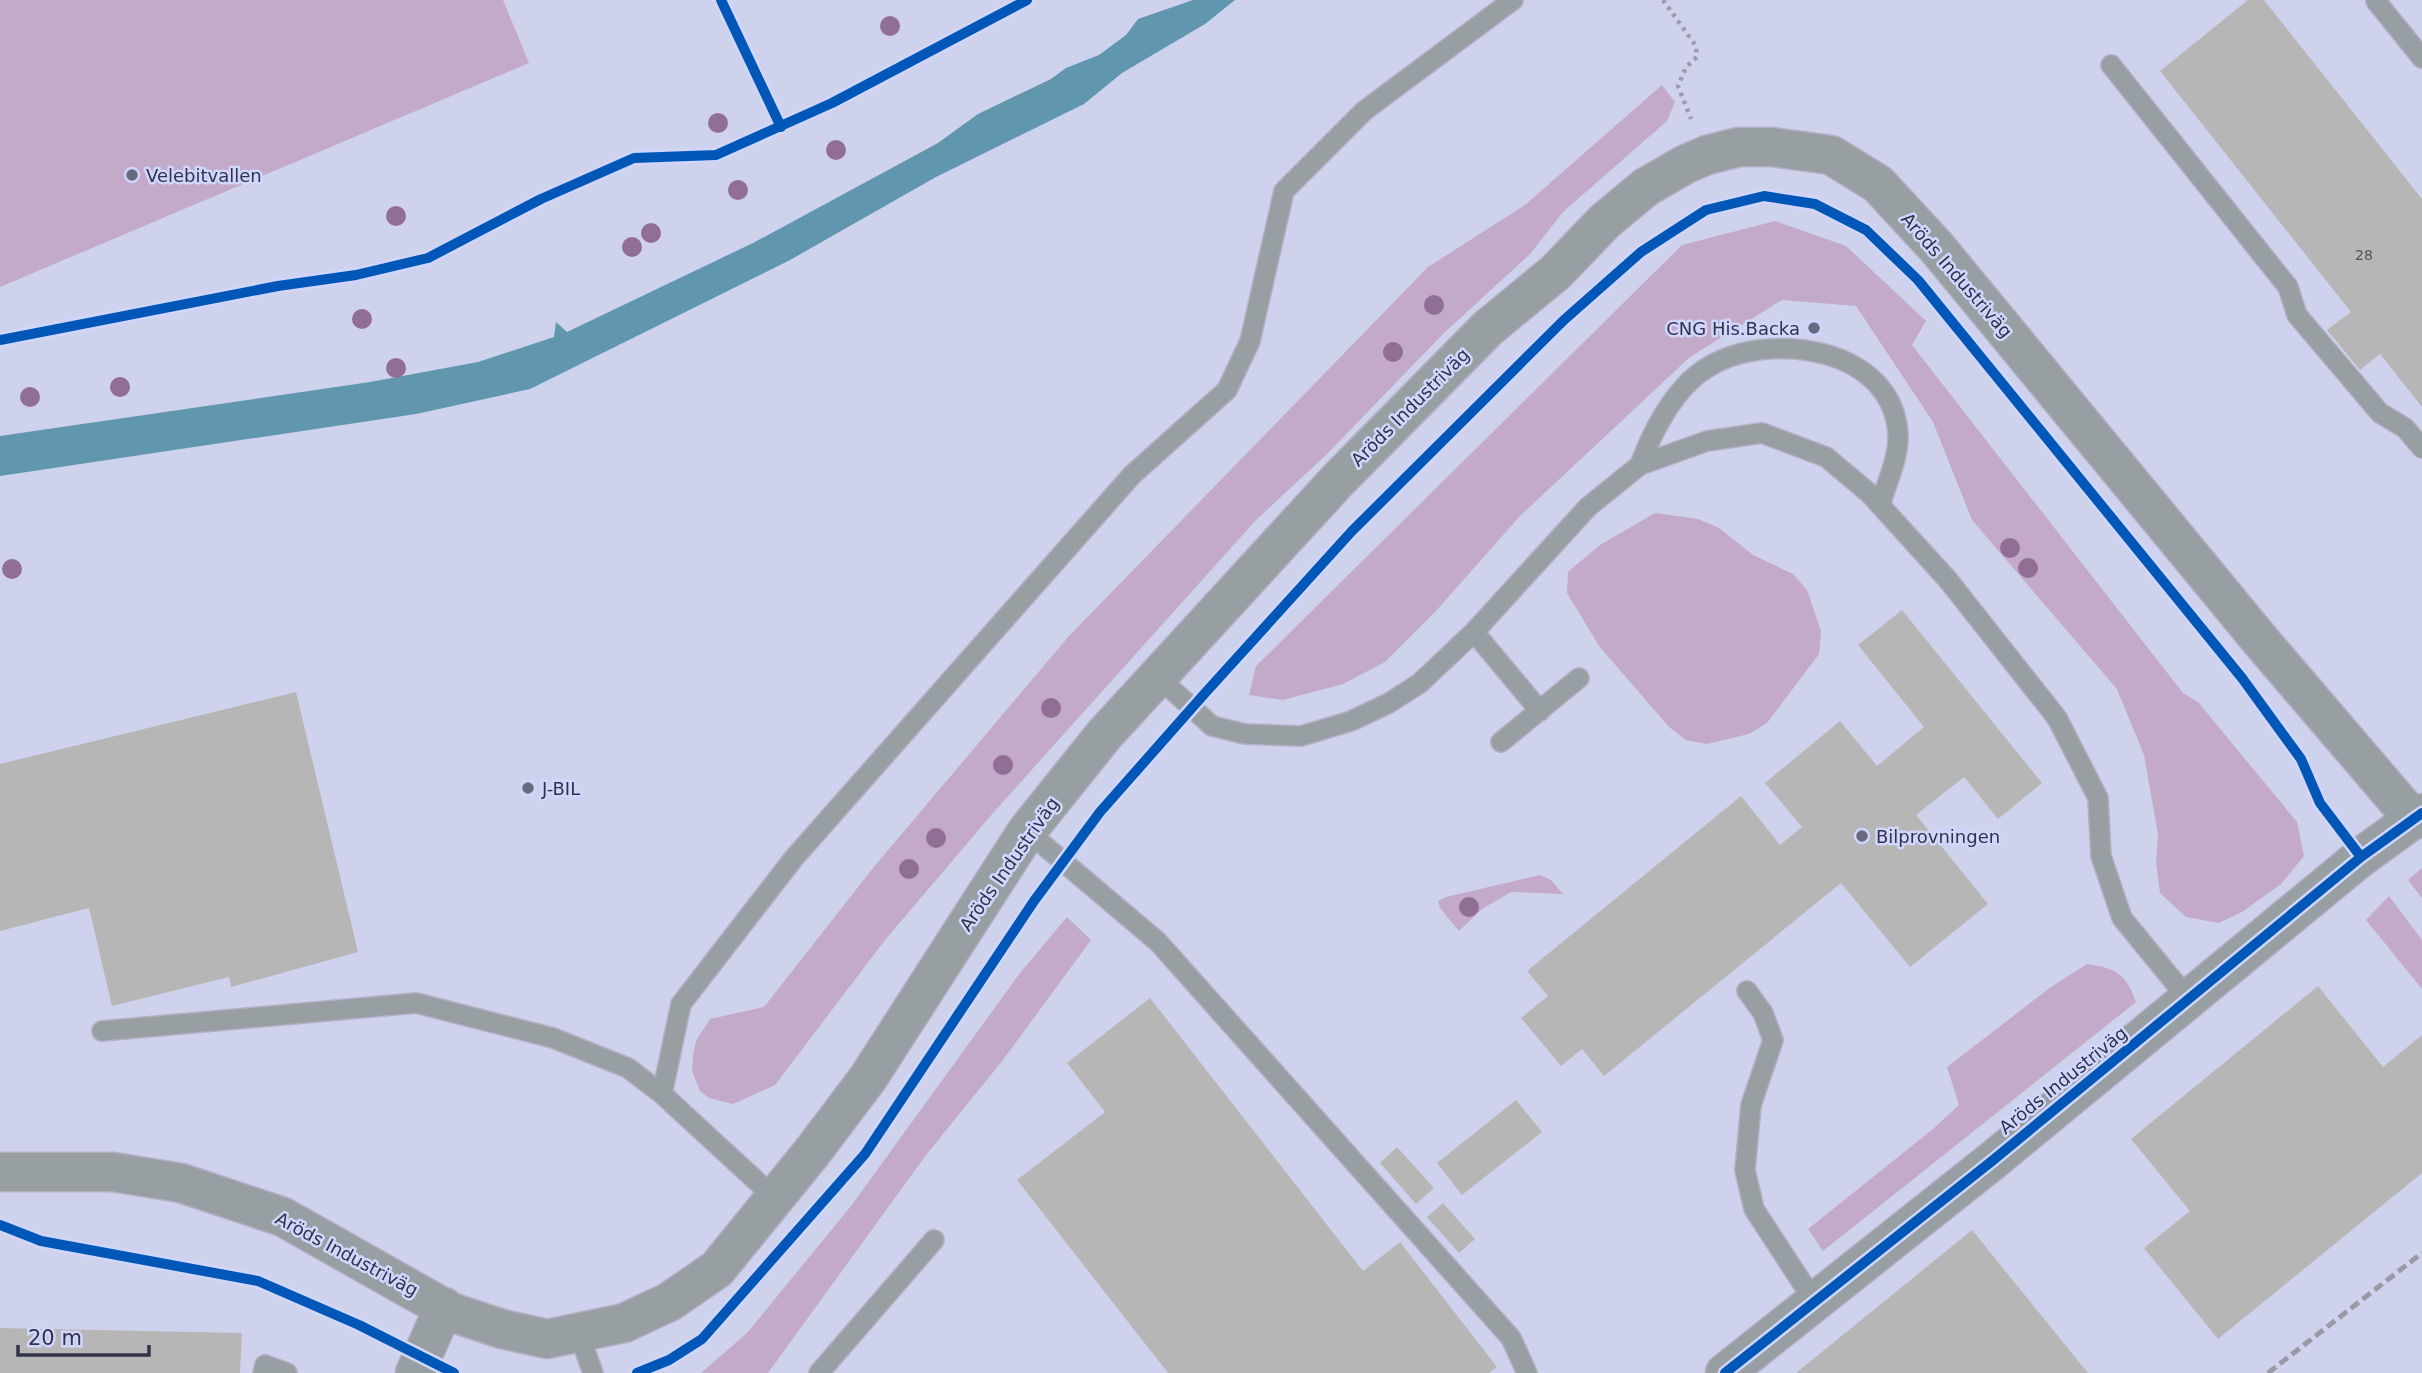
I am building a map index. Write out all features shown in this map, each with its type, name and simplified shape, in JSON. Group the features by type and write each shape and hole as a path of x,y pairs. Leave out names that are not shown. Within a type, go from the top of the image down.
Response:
{"street":[{"name":"Aröds Industriväg","path":"0,1172 113,1172 181,1183 283,1217 444,1307 502,1329 547,1339 624,1323 669,1302 717,1269 776,1199 869,1078 1027,831 1104,735 1337,481 1488,328 1556,272 1605,221 1646,187 1707,155 1739,147 1772,147 1831,155 1878,184 1938,248 2260,640 2418,817 2361,857 2189,1000 1725,1373"},
{"path":"415,1373 444,1307"}],"lane":[{"path":"662,1094 681,1004 794,858 1132,475 1227,390 1250,341 1284,191 1364,111 1513,0"},
{"path":"2376,1 2422,58"},
{"path":"2111,65 2288,287 2297,315 2380,413 2405,428 2422,448"},
{"path":"1640,464 1655,426 1703,370 1729,356 1799,348 1853,363 1881,387 1895,416 1898,441 1880,505"},
{"path":"1158,677 1212,726 1245,734 1301,736 1351,721 1389,703 1420,683 1474,632 1588,507 1640,464 1707,441 1762,433 1826,457 1880,505 1948,580 2057,718 2098,798 2101,856 2122,918 2189,1000"},
{"path":"1474,632 1539,711"},
{"path":"1501,742 1579,678"},
{"path":"1027,831 1158,942 1511,1338 1527,1373"},
{"path":"1747,991 1763,1013 1773,1040 1751,1105 1745,1170 1754,1209 1814,1301"},
{"path":"102,1031 416,1003 553,1038 628,1068 662,1094 776,1199"},
{"path":"819,1373 933,1240"},
{"path":"579,1334 593,1373"},
{"path":"263,1373 265,1365 287,1373"}],"path":[{"path":"1663,0 1696,46 1696,57 1686,67 1678,86 1707,155"}],"shaded area":[{"name":"Velebitvallen","path":"0,0 503,0 529,63 0,287"},
{"path":"1662,85 1675,102 1667,121 1563,212 1530,254 1443,334 1326,455 1256,520 993,813 885,940 775,1085 733,1104 709,1098 700,1091 692,1071 693,1055 696,1041 710,1019 764,1007 873,868 1069,636 1428,267 1525,205"},
{"path":"1775,221 1846,246 1926,321 1912,345 2183,693 2198,702 2297,822 2304,856 2281,884 2242,912 2219,923 2186,917 2160,893 2156,863 2158,834 2144,755 2117,689 1972,520 1933,422 1856,306 1782,300 1690,357 1520,516 1435,612 1385,662 1343,684 1283,700 1249,695 1256,666 1682,245"},
{"path":"1655,513 1698,519 1719,528 1753,555 1793,574 1807,590 1821,631 1819,654 1767,723 1749,734 1707,744 1686,740 1669,727 1599,646 1567,593 1568,572 1600,545"},
{"path":"2422,868 2422,898 2408,880"},
{"path":"1540,875 1551,880 1563,894 1511,892 1482,909 1459,931 1440,908 1438,901 1446,897"},
{"path":"2389,896 2422,940 2422,989 2366,920"},
{"path":"1067,917 1091,940 1003,1060 926,1155 768,1373 701,1373 747,1333 851,1206 1020,973"},
{"path":"2087,964 2119,974 2136,1002 1823,1251 1808,1229 1959,1105 1947,1067 2051,987"}],"water":[{"path":"1193,0 1235,0 1205,24 1122,73 1084,104 936,177 790,260 530,389 416,414 0,476 0,436 370,382 478,362 554,337 556,322 567,332 753,243 938,143 978,114 1051,79 1066,68 1099,55 1126,35 1138,19"}],"building":[{"path":"2248,0 2264,0 2422,199 2422,407 2380,354 2360,370 2327,330 2351,312 2160,71"},
{"name":"Bilprovningen","path":"1902,610 2042,783 1998,819 1964,777 1916,815 1988,904 1910,967 1841,883 1604,1076 1582,1049 1561,1066 1521,1018 1548,996 1527,971 1741,796 1780,845 1802,827 1765,783 1840,721 1877,766 1924,727 1858,645"},
{"path":"296,692 358,952 231,987 229,977 112,1006 89,908 0,931 0,764"},
{"path":"2318,986 2383,1067 2422,1035 2422,1173 2218,1339 2144,1248 2190,1211 2131,1139"},
{"path":"1150,998 1363,1271 1400,1242 1497,1367 1489,1373 1168,1373 1017,1180 1105,1112 1067,1063"},
{"path":"1516,1100 1542,1132 1462,1195 1437,1163"},
{"path":"1397,1147 1434,1188 1416,1204 1380,1163"},
{"path":"1443,1203 1475,1239 1459,1253 1427,1217"},
{"path":"1972,1230 2088,1373 1796,1373"},
{"path":"0,1328 242,1333 240,1373 0,1373"}],"railway":[{"path":"2268,1373 2422,1253"}],"cycle path":[{"path":"721,0 781,127"},
{"path":"0,340 278,286 356,275 428,258 541,199 634,158 716,155 832,103 1027,0"},
{"path":"637,1373 669,1360 702,1339 865,1154 1034,901 1100,812 1352,531 1564,320 1641,252 1706,210 1764,196 1815,204 1866,230 1918,280 2242,678 2301,759 2320,803 2361,857"},
{"path":"1725,1373 1992,1161 2361,857 2422,813"},
{"path":"0,1225 41,1241 258,1281 359,1325 454,1373"}],"place":[{"name":"Velebitvallen","path":"132,175"},
{"name":"CNG His.Backa","path":"1814,328"},
{"name":"J-BIL","path":"528,788"},
{"name":"Bilprovningen","path":"1862,836"}]}
